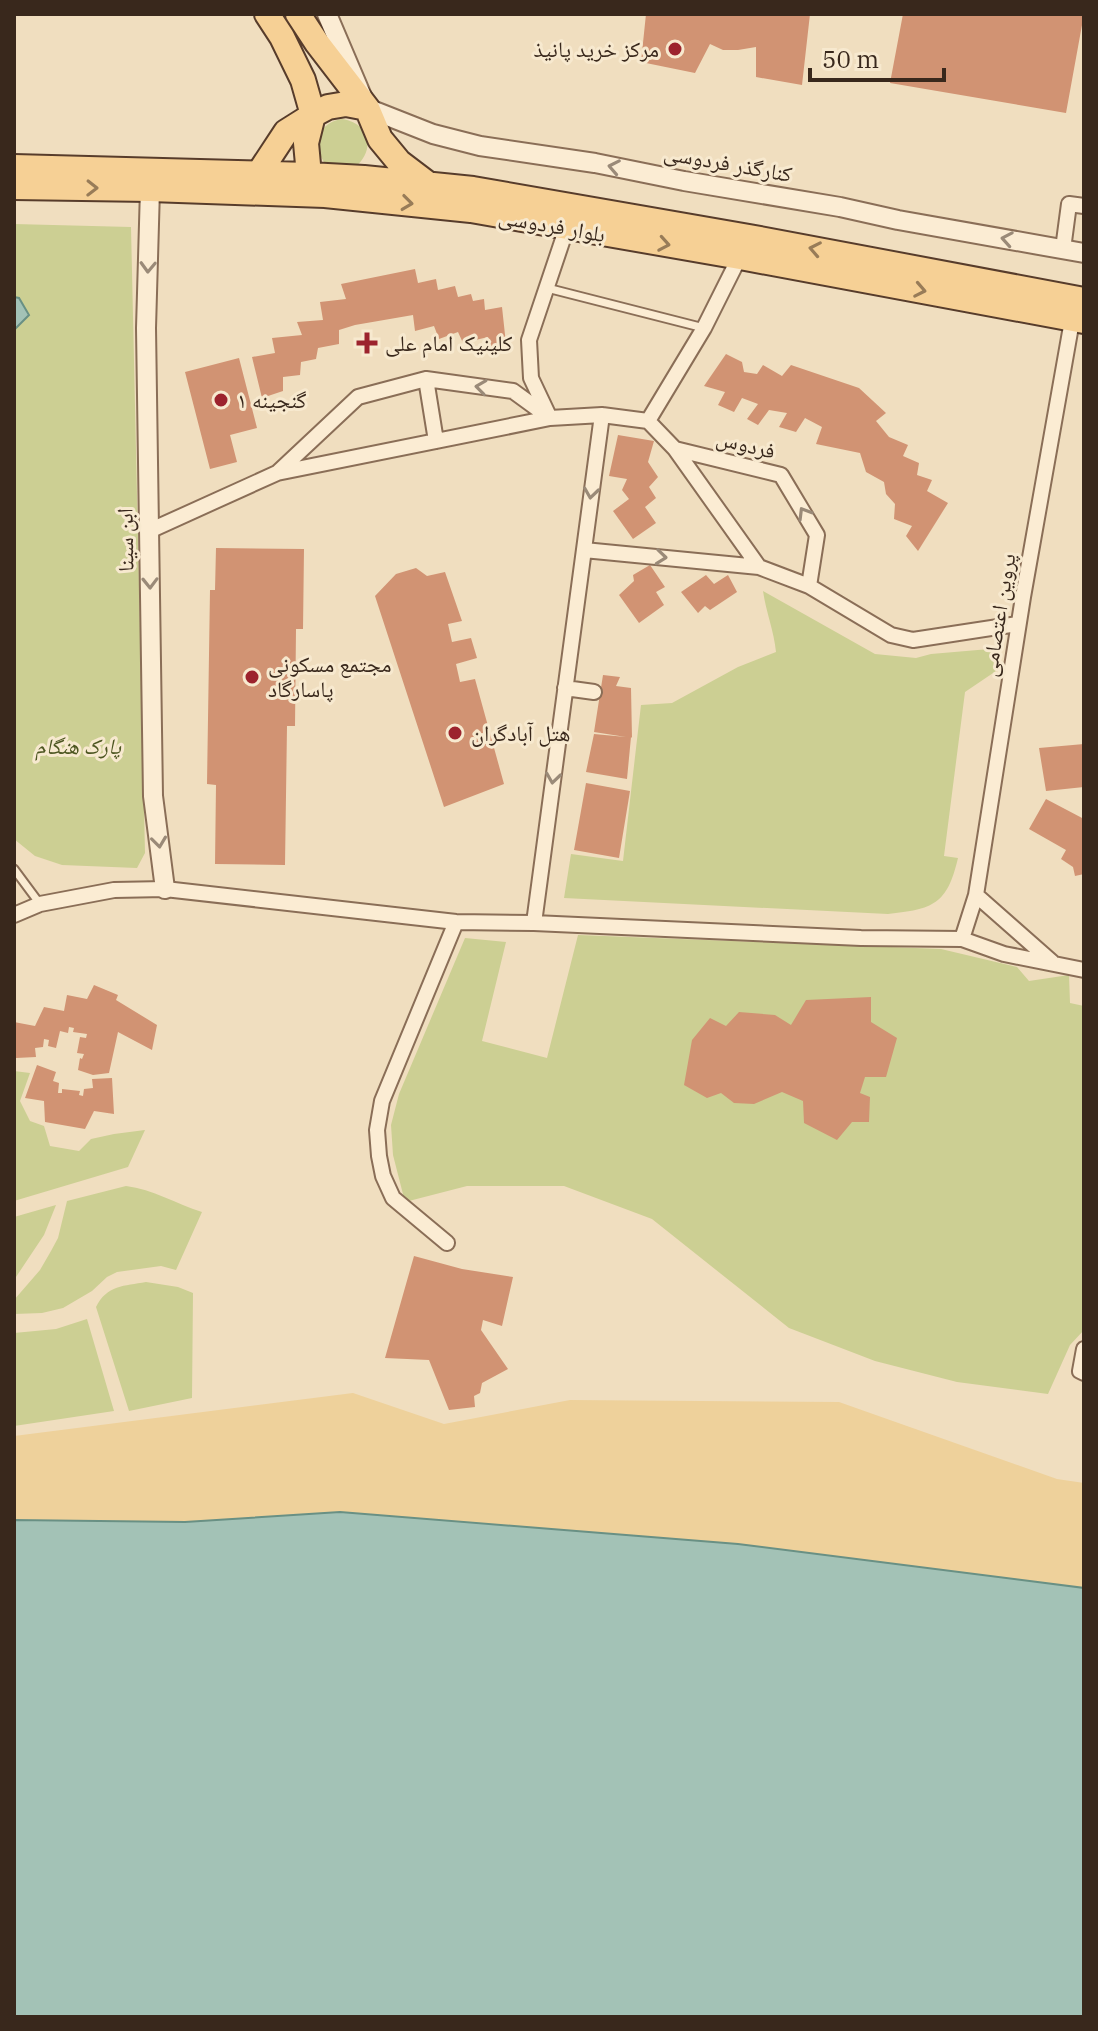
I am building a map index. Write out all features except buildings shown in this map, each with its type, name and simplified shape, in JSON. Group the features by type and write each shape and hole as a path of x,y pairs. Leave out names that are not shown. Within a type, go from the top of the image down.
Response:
{"main road":[{"path":"267,14 303,80 313,115 306,143 309,175 346,190 376,160 380,139"},
{"path":"298,14 367,108 380,139 399,162 428,184"},
{"path":"282,37 317,43"},
{"path":"259,173 286,132 313,115 328,107 346,104 367,108"},
{"name":"بلوار فردوسی","path":"14,167 151,179 346,190 567,227 744,247"},
{"name":"بلوار فردوسی","path":"14,187 259,173 309,175 346,190 428,184 473,189 744,247 1079,310"}],"street":[{"path":"327,14 367,108"},
{"name":"کنارگذر فردوسی","path":"367,108 433,134 480,146 595,163 1084,253"},
{"name":"ابن سینا","path":"151,179 146,328 153,796 165,889"},
{"path":"1063,249 1076,205"},
{"path":"550,418 531,378 529,340 567,227"},
{"path":"149,531 277,473 550,418 602,415 648,421 704,328 744,247"},
{"name":"پروین اعتصامی","path":"962,939 976,895 1018,624 1079,310"},
{"path":"277,473 358,397 426,379 513,391 550,418"},
{"path":"426,379 436,441"},
{"path":"534,923 602,415"},
{"name":"فردوس","path":"648,421 675,449 759,567"},
{"name":"فردوس","path":"675,449 781,475 817,535 809,586"},
{"path":"584,550 759,567 809,586 891,635 913,640 1018,624"},
{"path":"565,688 594,692"},
{"path":"15,912 114,890 165,889 456,922 962,939 1004,954 1084,970"},
{"path":"976,895 1055,965"},
{"path":"447,1243 393,1198 383,1176 377,1130 382,1101 456,922"},
{"path":"1084,1349 1080,1371 1084,1373"}],"lane":[{"path":"547,288 704,328"},
{"path":"14,869 40,904"}],"green space":[{"path":"342,119 359,126 367,138 366,153 355,167 324,162 318,148 323,129"},
{"name":"پارک هنگام","path":"14,224 131,227 145,853 137,868 62,865 35,856 14,839"},
{"path":"763,591 875,654 916,658 1001,648 999,669 965,692 944,856 958,858 949,886 936,902 916,910 888,914 564,898 571,854 623,861 641,705 672,703 738,667 776,652"},
{"path":"578,935 941,949 1017,967 1029,981 1069,975 1070,1003 1084,1006 1084,1330 1070,1345 1048,1394 957,1382 875,1361 789,1328 652,1219 564,1186 467,1186 405,1202 393,1155 391,1125 399,1094 465,938 506,942 482,1041 547,1058"},
{"path":"14,1071 30,1073 20,1101 30,1121 44,1126 50,1146 79,1151 91,1139 145,1130 128,1167 14,1201"},
{"path":"126,1186 146,1190 202,1212 176,1270 161,1266 117,1272 63,1308 42,1313 14,1314 14,1300 40,1270 58,1238 67,1201"},
{"path":"56,1205 44,1235 14,1280 14,1217"},
{"path":"146,1282 178,1287 193,1293 192,1398 129,1411 96,1307 111,1290"},
{"path":"87,1319 114,1411 14,1426 14,1333 56,1329"}],"sand":[{"path":"353,1393 444,1424 570,1400 839,1402 1057,1479 1084,1483 1084,1588 738,1544 340,1512 185,1522 14,1520 14,1436"}],"shaded area":[{"path":"14,297 19,298 29,315 14,330"},
{"path":"340,1512 738,1544 1084,1588 1084,2017 14,2017 14,1520 185,1522"}],"place":[{"name":"مرکز خرید پانیذ","path":"675,49"},
{"name":"کلینیک امام علی","path":"367,343"},
{"name":"گنجینه ۱","path":"221,400"},
{"name":"مجتمع مسکونی پاسارگاد","path":"252,677"},
{"name":"هتل آبادگران","path":"455,733"}]}
